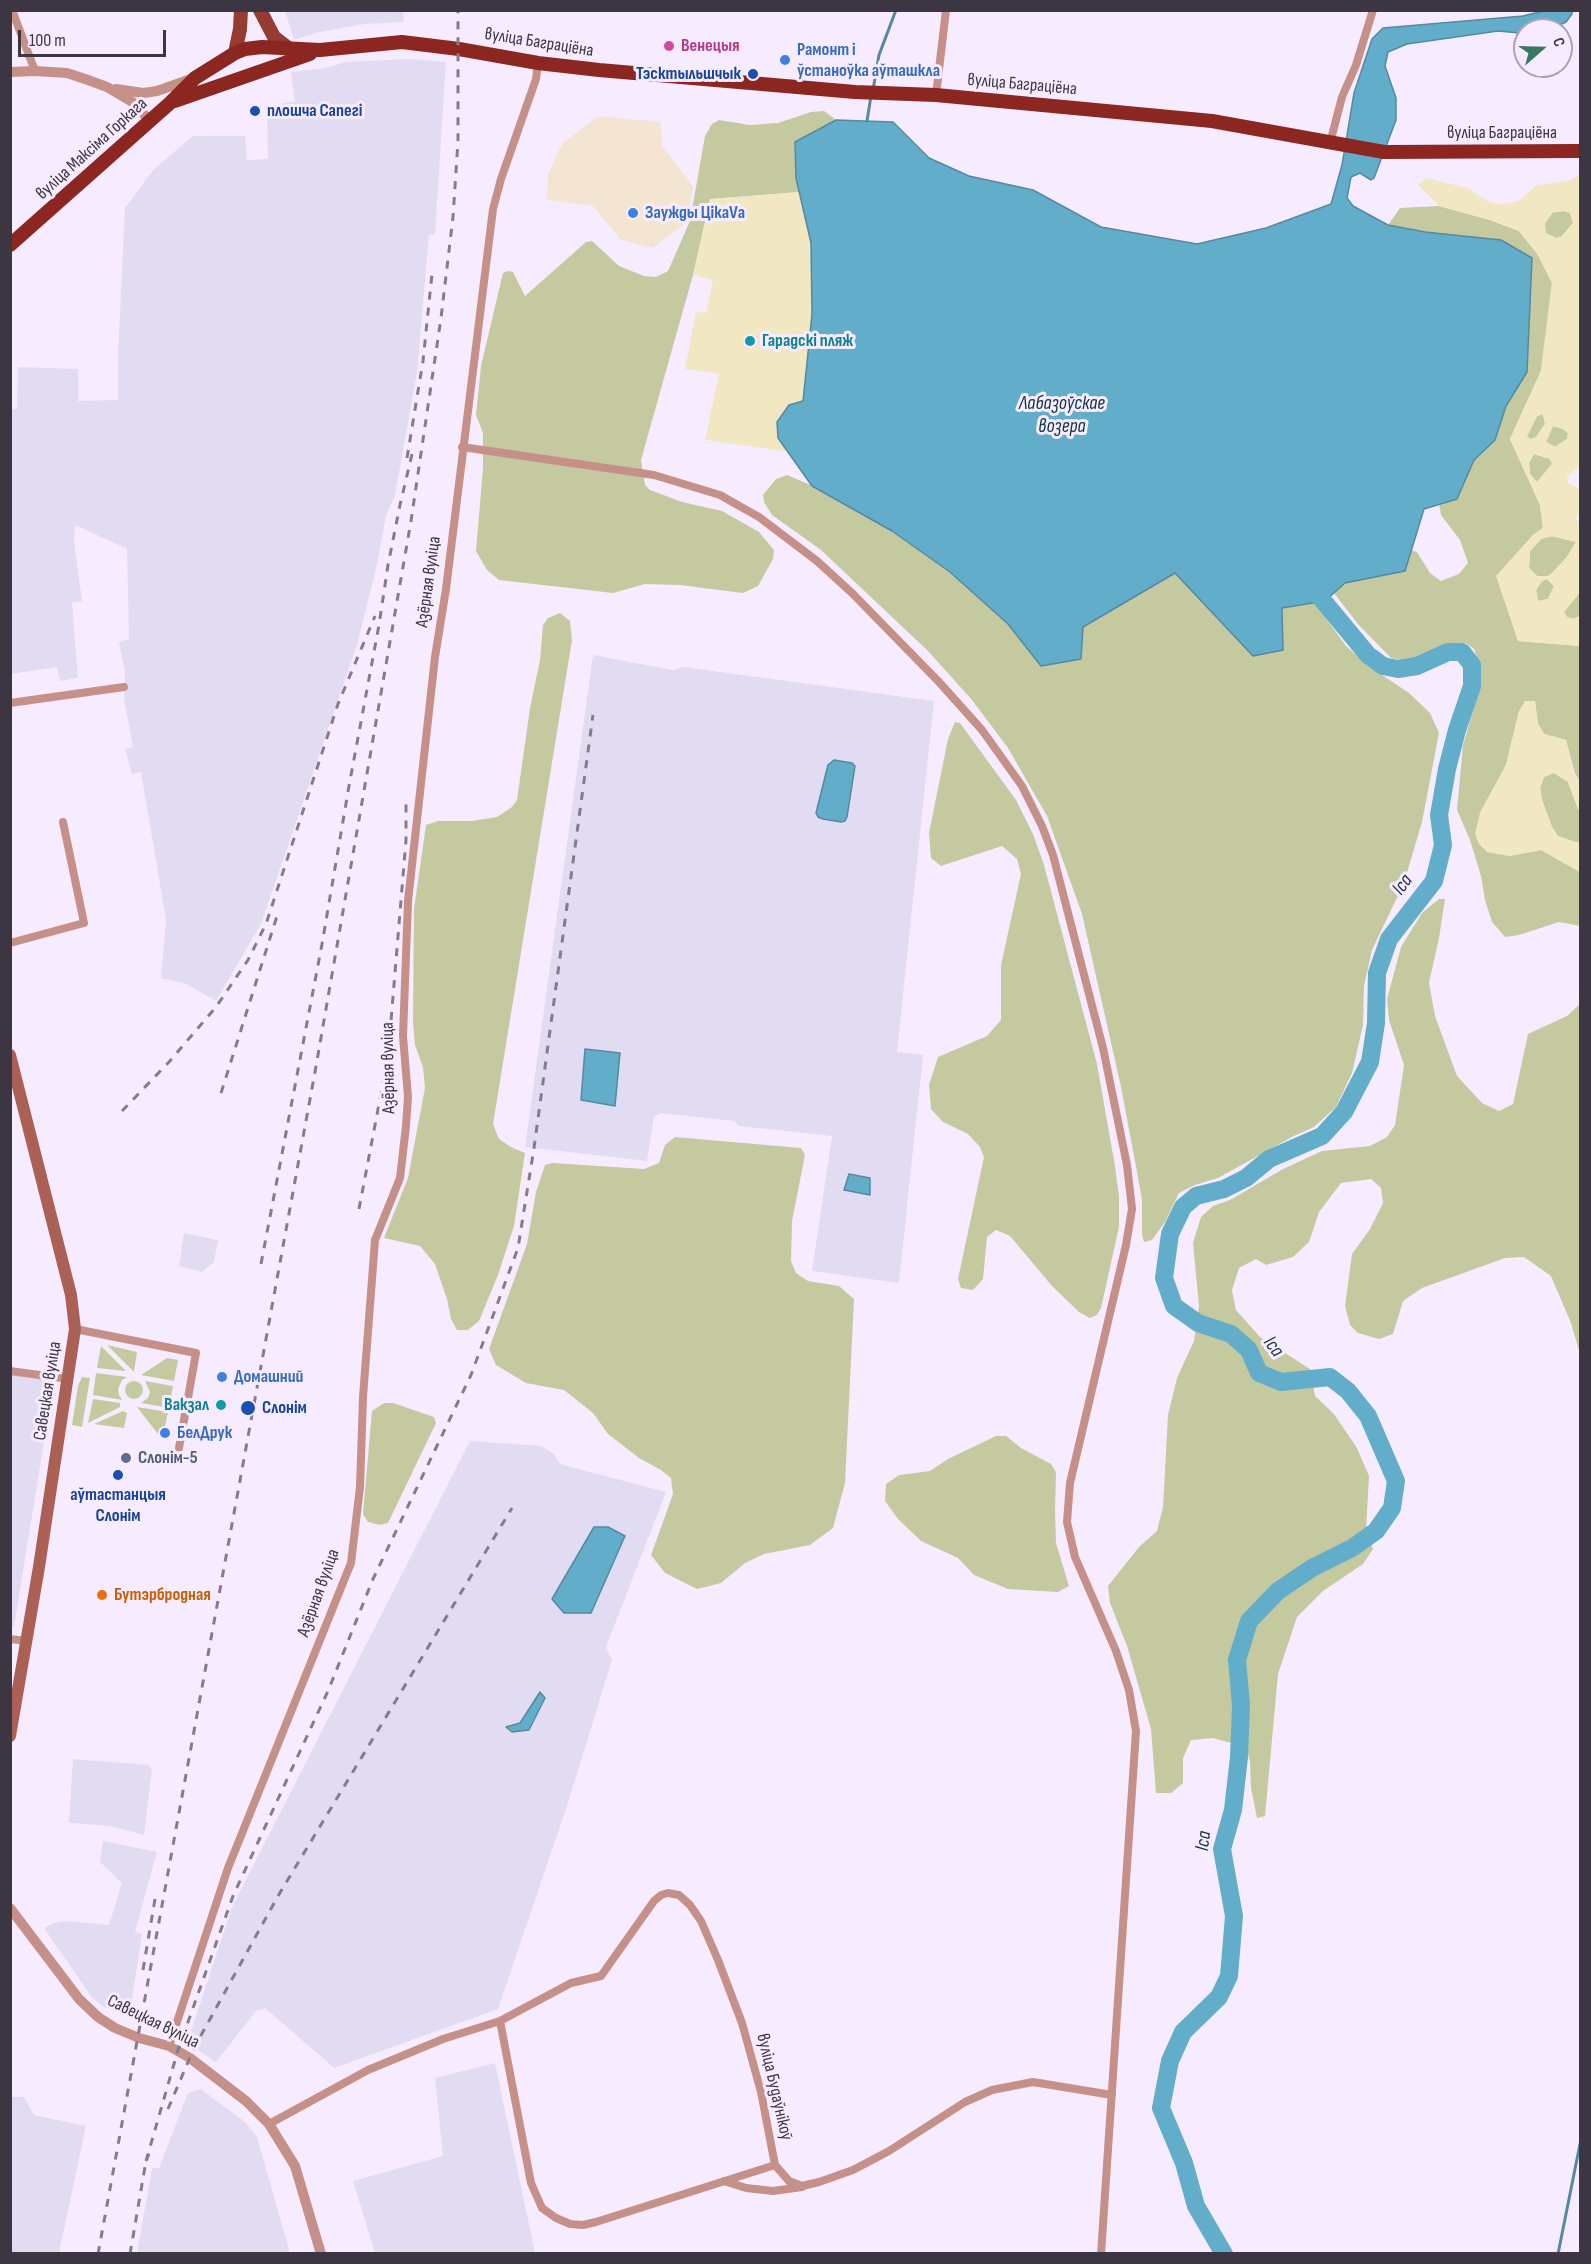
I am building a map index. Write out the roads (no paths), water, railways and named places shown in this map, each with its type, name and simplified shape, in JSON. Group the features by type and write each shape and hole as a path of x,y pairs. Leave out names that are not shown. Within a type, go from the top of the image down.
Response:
{"highway":[{"name":"вуліца Баграціёна","path":"320,50 402,42 538,63 611,71 855,92 936,95 1212,121 1384,152 1581,151"},
{"path":"262,47 264,70"},
{"path":"262,47 320,50 248,77 237,73 233,62 235,53 245,49 262,47"},
{"name":"вуліца Максіма Горкага","path":"10,245 170,103 195,78 235,53"},
{"name":"вуліца Максіма Горкага","path":"170,103 248,77"}],"main road":[{"path":"235,53 241,10"},
{"path":"259,10 262,47"},
{"path":"259,10 274,38 291,50"},
{"name":"Савецкая вуліца","path":"10,1054 70,1295 75,1329 69,1379 10,1736"}],"street":[{"path":"12,10 35,71"},
{"path":"936,95 946,10"},
{"path":"1330,142 1342,97 1356,65 1373,10"},
{"name":"Азёрная вуліца","path":"169,2046 228,1868 351,1563 360,1487 363,1397 375,1240 400,1178 406,1126 408,1097 403,1036 408,901 435,657 446,589 493,209 501,179 536,79 538,63"},
{"path":"10,72 67,73 107,87 143,93 158,91 195,78"},
{"path":"107,87 134,103 150,121"},
{"path":"462,447 654,475 720,495 759,517 825,569 939,682 982,730 1022,786 1042,826 1053,855 1103,1048 1127,1165 1132,1209 1126,1245 1070,1483 1067,1522 1075,1557 1119,1661 1128,1690 1136,1731 1101,2253"},
{"path":"10,703 124,687"},
{"path":"10,943 84,923 63,822"},
{"path":"75,1329 196,1353 178,1448"},
{"path":"10,1371 69,1379"},
{"path":"10,1639 27,1641"},
{"name":"вуліца Будаўнікоў","path":"269,2124 368,2070 443,2039 500,2021 571,1983 601,1976 654,1901 661,1895 679,1895 690,1905 701,1921 742,2023 761,2092 776,2165 583,2225 570,2224 556,2218 542,2208 531,2183 500,2021"},
{"name":"Савецкая вуліца","path":"10,1908 88,2009 115,2028 139,2038 169,2046 190,2058 246,2101 269,2124 295,2166 321,2253"},
{"path":"724,2181 746,2188 773,2191 802,2187 853,2170 888,2151 965,2102 992,2090 1033,2082 1112,2095"},
{"path":"776,2165 789,2181 802,2187"}],"water":[{"name":"Лабазоўскае возера","path":"1543,11 1572,11 1569,18 1513,18 1513,32 1498,31 1407,44 1388,52 1385,66 1396,98 1396,120 1374,178 1371,180 1360,173 1351,177 1347,198 1353,206 1388,225 1425,232 1501,240 1532,258 1527,372 1506,406 1495,440 1474,460 1457,499 1424,509 1405,571 1345,583 1325,601 1282,608 1283,650 1253,656 1175,573 1083,627 1081,659 1041,666 1008,624 950,572 892,531 812,486 778,438 777,422 789,405 803,401 812,314 811,243 796,178 795,142 836,120 893,122 929,158 969,176 1033,190 1101,227 1197,244 1266,228 1331,204 1342,165 1354,93 1372,39 1383,28 1523,16"},
{"path":"834,760 852,763 855,766 847,817 841,822 823,819 816,813 828,765"},
{"path":"585,1049 620,1053 615,1106 581,1100"},
{"path":"849,1174 870,1178 870,1195 844,1190"},
{"path":"594,1527 608,1527 625,1536 591,1613 564,1613 552,1599"},
{"path":"540,1692 545,1698 529,1730 512,1732 506,1727 520,1723"}],"waterway":[{"path":"873,90 879,55 896,10"},
{"path":"867,121 871,96"},
{"name":"Іса","path":"1224,2254 1196,2206 1184,2163 1161,2108 1170,2061 1183,2032 1219,1997 1229,1976 1234,1916 1222,1849 1233,1810 1239,1757 1241,1705 1237,1660 1249,1621 1278,1591 1312,1568 1352,1548 1376,1531 1392,1508 1396,1481 1368,1416 1348,1391 1330,1377 1281,1382 1259,1373 1249,1350 1231,1334 1198,1323 1174,1306 1164,1278 1170,1234 1183,1207 1196,1196 1224,1189 1246,1178 1269,1159 1322,1136 1344,1112 1370,1062 1376,1023 1377,973 1389,939 1434,881 1443,845 1439,815 1447,769 1472,686 1472,665 1462,652 1448,652 1417,666 1398,669 1383,666 1368,655 1310,585"},
{"path":"1558,2254 1580,2144"}],"railway":[{"path":"98,2254 315,1072 411,521 441,318 453,217 458,141 458,10"},
{"path":"407,458 423,361 432,274"},
{"path":"261,1264 322,944 388,565 413,450"},
{"path":"122,1111 169,1062 216,1007 248,960 266,924 338,704 375,616"},
{"path":"146,2161 178,2050 233,1896 328,1691 373,1579 471,1375 518,1248 534,1148 593,715"},
{"path":"359,1209 388,1057 406,840 406,804"},
{"path":"221,1093 277,916"},
{"path":"168,2109 194,2048 278,1896 512,1508"},
{"path":"143,1970 155,1899"},
{"path":"130,2254 149,2154"}],"place":[{"name":"Венецыя","path":"669,46"},
{"name":"Рамонт і ўстаноўка аўташкла","path":"785,60"},
{"name":"Тэсктыльшчык","path":"753,74"},
{"name":"плошча Сапегі","path":"255,111"},
{"name":"Заужды ЦікаVа","path":"633,213"},
{"name":"Гарадскі пляж","path":"750,341"},
{"name":"Домашний","path":"222,1377"},
{"name":"Вакзал","path":"221,1405"},
{"name":"Слонім","path":"248,1408"},
{"name":"БелДрук","path":"165,1433"},
{"name":"Слонім-5","path":"126,1458"},
{"name":"аўтастанцыя Слонім","path":"118,1475"},
{"name":"Бутэрбродная","path":"102,1595"}]}
